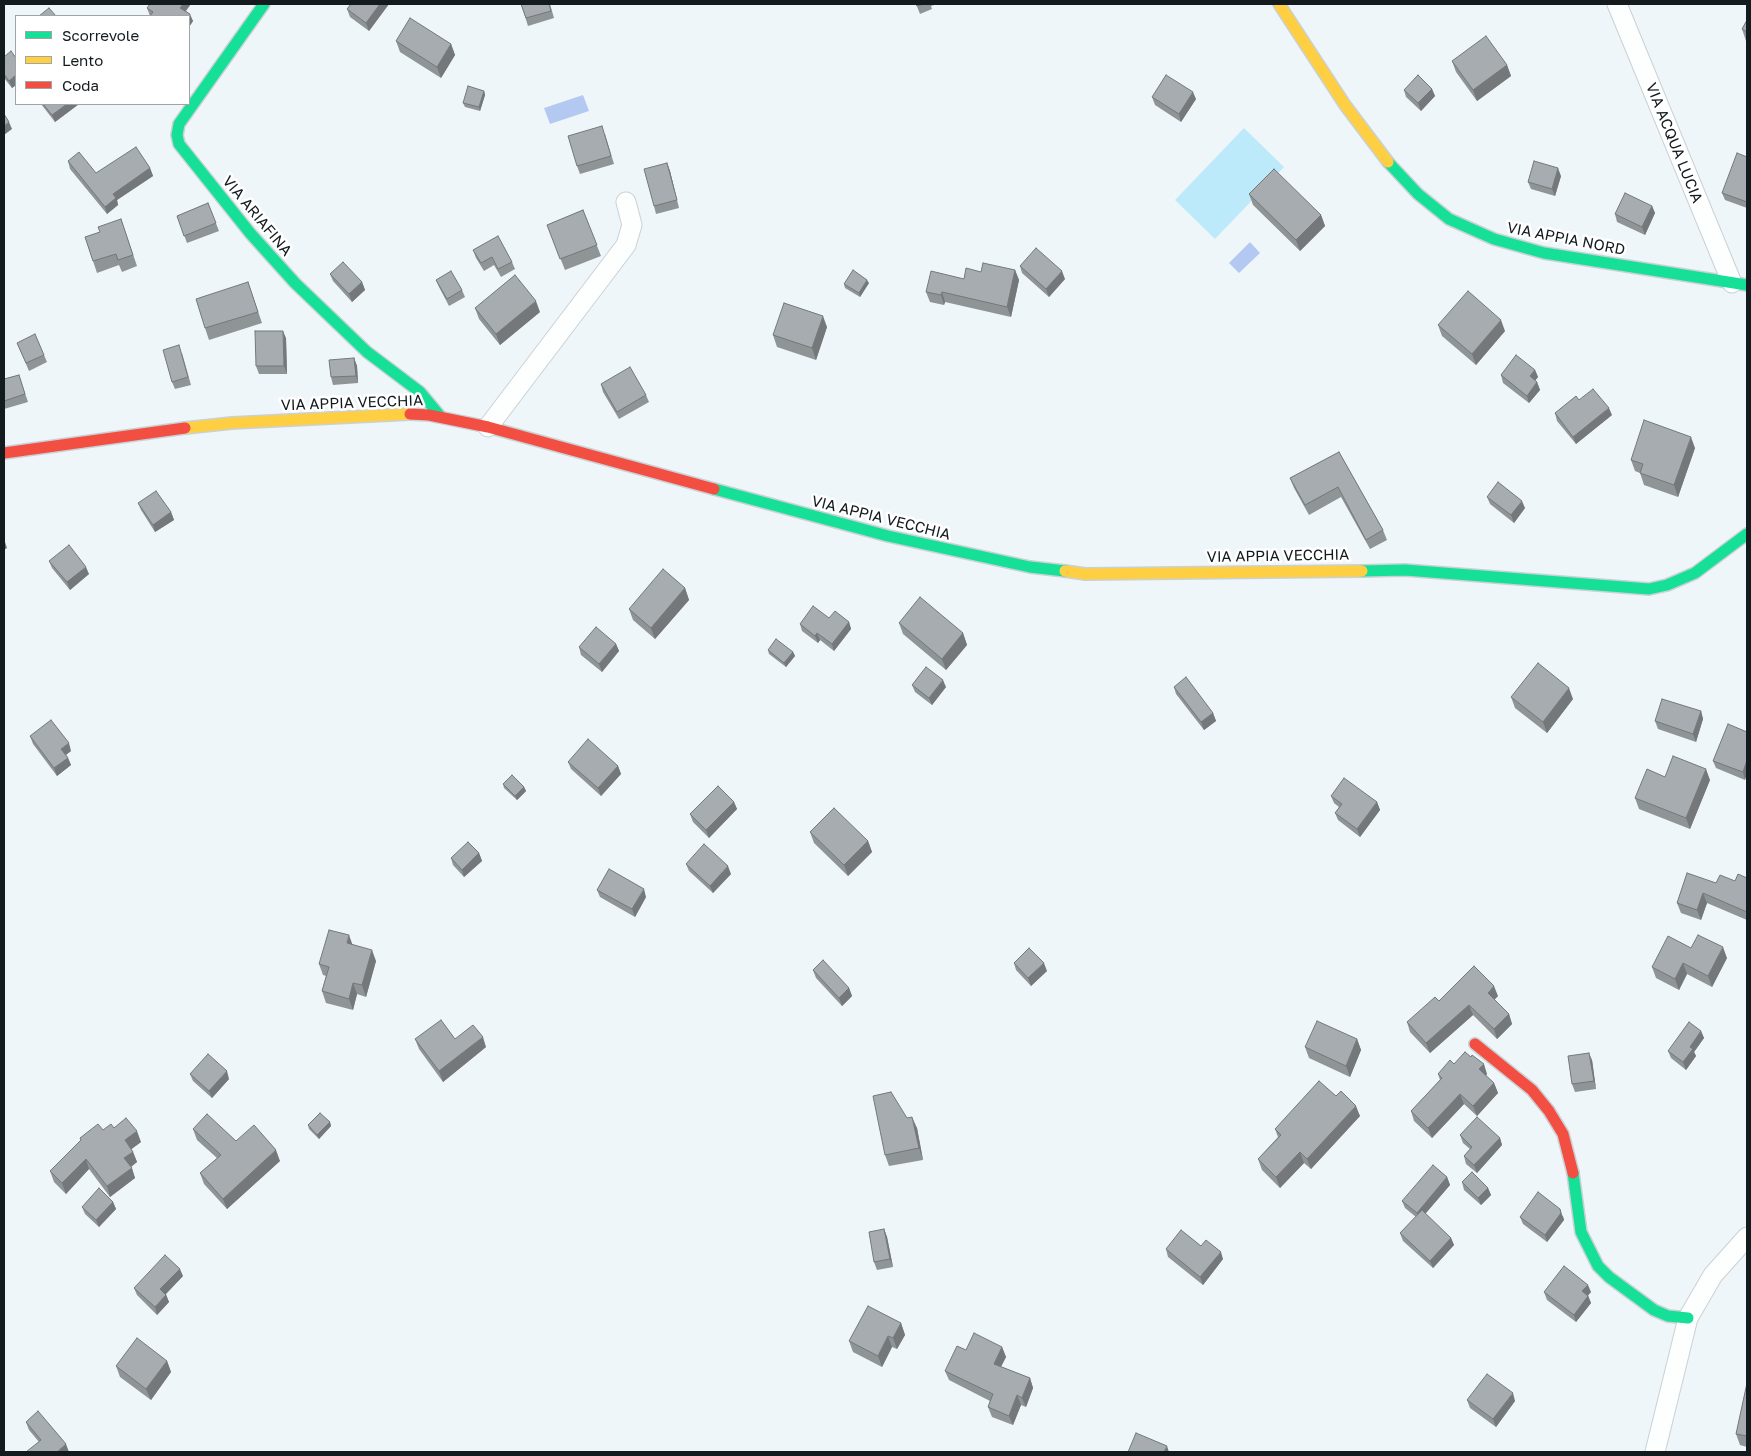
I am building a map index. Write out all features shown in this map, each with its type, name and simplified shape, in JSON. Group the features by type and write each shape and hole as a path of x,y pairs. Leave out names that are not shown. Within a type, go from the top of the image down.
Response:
{"main road":[{"name":"VIA ARIAFINA","path":"264,4 179,124 176,135 178,144 250,234 295,283 367,352 420,392 440,416"},
{"name":"VIA APPIA NORD","path":"1278,4 1345,105 1380,152 1418,194 1450,219 1494,239 1544,253 1739,284"},
{"name":"VIA APPIA VECCHIA","path":"4,453 180,428 232,423 399,414 440,416 488,427 870,532 1017,565 1069,573 1405,570 1649,589 1667,585 1695,573 1747,534"},
{"path":"1475,1044 1532,1090 1556,1122 1570,1154 1581,1232 1598,1266 1609,1277 1654,1310 1668,1316 1688,1318"}],"street":[{"name":"VIA ACQUA LUCIA","path":"1617,4 1739,284"},
{"path":"488,427 626,245 632,225 626,202"},
{"path":"1655,1452 1688,1318 1718,1268 1747,1236"}],"shaded area":[{"path":"583,95 589,111 550,124 544,108"},
{"path":"1244,128 1284,167 1215,239 1175,200"},
{"path":"1250,242 1260,253 1239,273 1229,263"}],"building":[{"path":"150,4 183,4 180,8 190,14 151,15 153,12 147,8"},
{"path":"351,4 380,4 366,23 347,9"},
{"path":"521,4 549,4 551,11 526,18"},
{"path":"49,8 55,15 40,15"},
{"path":"410,18 451,44 437,67 396,41"},
{"path":"1747,20 1747,32 1742,29"},
{"path":"1486,36 1507,65 1473,90 1452,61"},
{"path":"11,51 15,57 15,76 9,81 4,74 4,57"},
{"path":"1166,75 1193,92 1179,114 1152,97"},
{"path":"1418,75 1432,89 1418,103 1404,90"},
{"path":"468,86 484,91 479,107 463,103"},
{"path":"44,105 66,105 52,115"},
{"path":"4,114 9,122 4,126"},
{"path":"602,126 611,156 577,166 568,136"},
{"path":"136,147 150,168 113,194 116,198 105,207 68,161 79,152 96,173"},
{"path":"1737,153 1747,157 1747,202 1722,193"},
{"path":"1534,161 1558,168 1552,189 1528,182"},
{"path":"667,163 677,200 654,206 644,169"},
{"path":"1274,169 1321,215 1296,240 1249,194"},
{"path":"1625,193 1652,206 1642,227 1615,214"},
{"path":"208,203 216,223 184,236 177,216"},
{"path":"583,210 597,245 560,259 547,225"},
{"path":"121,219 133,255 118,260 116,254 93,261 85,237 100,232 98,227"},
{"path":"498,236 512,262 498,269 492,257 481,263 473,250"},
{"path":"1036,248 1062,271 1046,289 1020,266"},
{"path":"343,262 362,282 349,294 330,274"},
{"path":"983,263 1015,270 1007,307 942,292 941,295 926,292 931,271 964,279 966,268 981,272"},
{"path":"853,270 867,280 859,293 844,284"},
{"path":"451,271 462,290 447,299 436,280"},
{"path":"515,275 536,301 496,334 475,308"},
{"path":"248,282 258,312 205,328 196,299"},
{"path":"1468,291 1501,320 1472,354 1438,325"},
{"path":"784,303 823,316 812,348 773,335"},
{"path":"255,331 283,331 284,366 256,366"},
{"path":"35,334 44,355 26,363 17,343"},
{"path":"179,345 188,377 172,382 163,350"},
{"path":"1516,355 1535,370 1530,376 1537,382 1527,396 1501,375"},
{"path":"354,358 356,376 331,377 329,360"},
{"path":"630,367 646,395 617,412 601,384"},
{"path":"19,375 25,394 4,401 4,379"},
{"path":"1593,389 1609,408 1573,437 1555,413 1576,396 1579,400"},
{"path":"1644,420 1691,437 1674,485 1640,473 1643,464 1631,460"},
{"path":"1339,452 1383,530 1366,540 1338,487 1305,505 1290,478"},
{"path":"1498,482 1522,501 1511,515 1487,497"},
{"path":"156,491 171,512 153,525 138,503"},
{"path":"69,545 86,567 67,582 49,561"},
{"path":"663,569 685,588 651,628 629,609"},
{"path":"920,597 963,633 942,659 899,623"},
{"path":"813,606 829,618 835,611 849,622 832,644 817,633 815,636 800,624"},
{"path":"596,627 616,644 599,664 579,647"},
{"path":"776,639 793,652 784,663 768,650"},
{"path":"1538,663 1569,688 1543,722 1511,697"},
{"path":"926,667 943,680 929,698 912,685"},
{"path":"1186,677 1213,713 1201,722 1174,687"},
{"path":"1662,699 1701,711 1693,734 1655,721"},
{"path":"51,720 69,743 61,749 68,758 54,768 30,736"},
{"path":"1728,724 1747,732 1747,760 1743,772 1713,761"},
{"path":"588,739 618,766 598,788 568,762"},
{"path":"1673,756 1706,769 1686,818 1635,798 1647,769 1665,777"},
{"path":"512,775 524,787 515,796 503,784"},
{"path":"1344,778 1377,802 1357,829 1335,813 1342,804 1331,796"},
{"path":"718,786 734,802 706,830 690,814"},
{"path":"834,808 868,841 844,865 810,832"},
{"path":"468,842 479,853 462,870 451,858"},
{"path":"704,844 728,866 710,886 686,864"},
{"path":"609,869 644,889 632,909 597,890"},
{"path":"1687,873 1716,883 1720,875 1735,881 1738,874 1747,878 1747,912 1703,893 1697,910 1677,903"},
{"path":"329,930 349,935 347,943 372,950 362,985 353,983 349,999 322,991 329,967 319,964"},
{"path":"1698,935 1723,947 1708,976 1683,963 1675,979 1652,967 1668,936 1691,948"},
{"path":"1029,948 1044,963 1028,978 1014,963"},
{"path":"823,960 849,988 839,998 813,970"},
{"path":"1474,966 1494,986 1488,993 1509,1014 1494,1029 1469,1005 1426,1043 1407,1022 1435,997 1439,1001"},
{"path":"441,1020 455,1039 473,1025 483,1037 439,1071 415,1039"},
{"path":"1317,1021 1357,1039 1346,1066 1305,1047"},
{"path":"1689,1022 1701,1031 1690,1047 1693,1049 1683,1062 1668,1051"},
{"path":"1465,1052 1484,1064 1479,1069 1494,1083 1473,1106 1460,1094 1428,1128 1411,1111 1442,1078 1438,1074 1450,1060 1454,1064"},
{"path":"1589,1053 1594,1081 1572,1084 1568,1056"},
{"path":"208,1054 227,1071 209,1091 190,1074"},
{"path":"1319,1081 1336,1096 1341,1091 1356,1106 1307,1159 1300,1152 1276,1177 1258,1159 1281,1135 1275,1129"},
{"path":"891,1092 907,1118 912,1117 919,1148 885,1155 873,1096"},
{"path":"320,1113 330,1122 317,1135 308,1125"},
{"path":"207,1114 236,1141 254,1125 276,1150 223,1199 200,1173 221,1155 193,1129"},
{"path":"1477,1117 1500,1138 1474,1165 1464,1156 1472,1147 1460,1135"},
{"path":"126,1118 137,1131 125,1140 133,1152 124,1158 132,1168 107,1186 86,1159 62,1183 50,1171 81,1140 80,1138 98,1124 103,1130 111,1124 114,1128"},
{"path":"1433,1165 1447,1177 1417,1213 1402,1201"},
{"path":"1472,1172 1488,1188 1478,1198 1462,1182"},
{"path":"99,1188 113,1202 96,1220 82,1207"},
{"path":"1538,1192 1560,1209 1561,1213 1545,1235 1520,1217"},
{"path":"1422,1210 1451,1238 1430,1261 1400,1233"},
{"path":"884,1229 890,1259 874,1262 869,1232"},
{"path":"1181,1230 1201,1246 1206,1240 1221,1252 1200,1277 1166,1249"},
{"path":"165,1255 180,1269 160,1289 166,1295 155,1307 134,1288"},
{"path":"1564,1266 1588,1285 1582,1291 1588,1296 1574,1315 1544,1292"},
{"path":"868,1306 901,1323 893,1338 888,1336 878,1356 849,1341"},
{"path":"974,1333 1002,1347 994,1364 1030,1378 1022,1398 1017,1395 1009,1416 988,1407 993,1394 945,1371 957,1346 966,1350"},
{"path":"137,1338 167,1361 146,1389 116,1366"},
{"path":"1487,1374 1513,1393 1493,1419 1467,1400"},
{"path":"1747,1383 1747,1436 1736,1434"},
{"path":"38,1411 66,1444 57,1452 26,1452 41,1440 26,1422"},
{"path":"1136,1433 1167,1446 1164,1452 1128,1452"}],"traffic: fast":[{"path":"264,4 179,124 177,135 179,144 250,233 295,283 367,352 420,392 440,416"},
{"path":"1388,162 1418,194 1449,219 1494,239 1544,253 1747,285"},
{"path":"714,489 888,536 1030,567 1065,571"},
{"path":"1362,571 1405,570 1649,589 1667,585 1695,573 1747,534"},
{"path":"1573,1173 1581,1232 1598,1266 1609,1277 1654,1310 1668,1316 1688,1318"}],"traffic: slow":[{"path":"1279,4 1345,105 1388,162"},
{"path":"185,428 232,423 410,414"},
{"path":"1065,571 1085,574 1362,571"}],"traffic: jam":[{"path":"410,414 429,415 488,427 714,489"},
{"path":"4,453 185,428"},
{"path":"1475,1044 1532,1090 1549,1111 1563,1134 1573,1173"}]}
